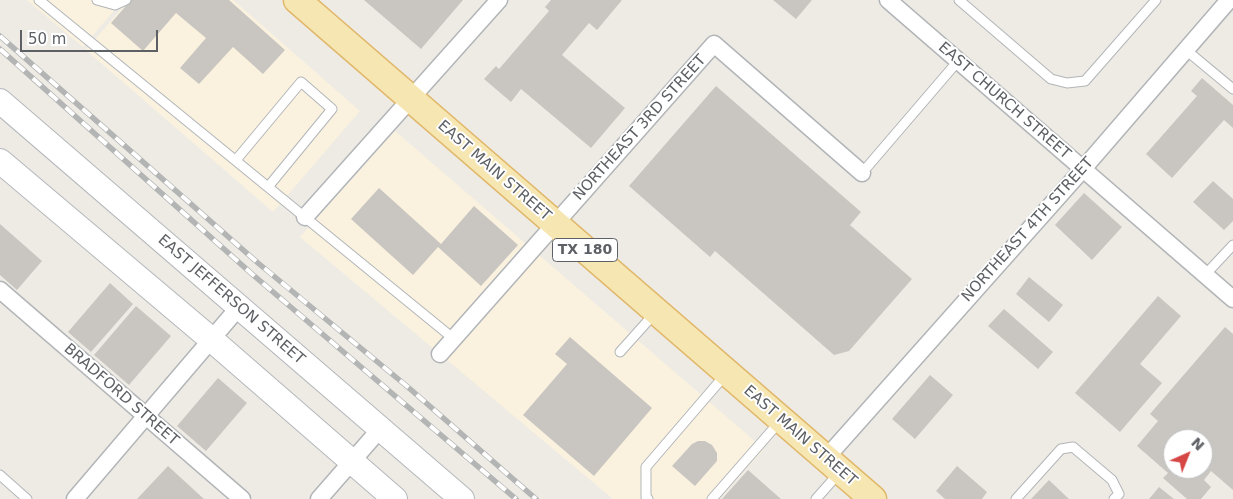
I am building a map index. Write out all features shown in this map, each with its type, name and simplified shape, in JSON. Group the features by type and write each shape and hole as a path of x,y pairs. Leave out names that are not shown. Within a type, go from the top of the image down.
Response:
{"main road":[{"name":"EAST MAIN STREET","path":"297,0 833,465 865,497"},
{"name":"EAST JEFFERSON STREET","path":"0,101 462,499"},
{"path":"0,161 212,340 395,499"}],"street":[{"path":"305,217 499,0"},
{"name":"EAST CHURCH STREET","path":"888,0 1233,299"},
{"name":"NORTHEAST 4TH STREET","path":"833,465 1228,0"},
{"name":"NORTHEAST 3RD STREET","path":"555,224 714,44 862,173"},
{"path":"440,354 555,224"},
{"name":"BRADFORD STREET","path":"0,290 242,499"},
{"path":"75,499 239,307"},
{"path":"319,499 381,428"}],"lane":[{"path":"39,0 454,339"},
{"path":"97,0 115,5 126,0"},
{"path":"959,0 1051,79 1067,83 1085,80 1156,0"},
{"path":"1186,50 1233,89"},
{"path":"862,173 958,61"},
{"path":"236,160 301,82 332,110 268,187"},
{"path":"1205,276 1233,245"},
{"path":"620,352 656,312"},
{"path":"648,499 646,497 646,467 727,373"},
{"path":"712,499 781,420"},
{"path":"1016,499 1061,449 1073,447 1112,480 1119,494 1114,499"},
{"path":"816,499 833,465"},
{"path":"0,475 27,499"}],"shaded area":[{"path":"27,0 123,0 83,47"},
{"path":"129,0 233,0 360,111 273,212 86,50"},
{"path":"395,131 764,449 720,499 613,499 300,237"}],"building":[{"path":"131,0 229,0 285,50 263,74 233,47 199,84 180,68 206,38 176,13 143,51 111,23"},
{"path":"364,0 463,0 421,49"},
{"path":"551,0 622,0 597,30 589,23 562,55 625,108 591,148 521,89 511,102 484,79 496,66 499,69 549,11 545,7"},
{"path":"773,0 812,0 796,19"},
{"path":"1202,78 1233,105 1233,128 1224,120 1172,178 1146,154 1197,96 1191,91"},
{"path":"716,86 861,212 850,225 912,279 849,351 834,355 715,251 710,257 629,186"},
{"path":"1213,181 1233,199 1233,221 1224,230 1193,202"},
{"path":"379,188 441,244 474,206 518,245 481,286 438,247 413,275 351,219"},
{"path":"1084,193 1122,227 1092,260 1055,225"},
{"path":"0,224 42,261 17,290 0,275"},
{"path":"1029,277 1063,305 1049,322 1016,294"},
{"path":"110,283 133,304 91,352 68,332"},
{"path":"1158,296 1181,316 1140,364 1162,383 1120,432 1075,393"},
{"path":"136,306 171,336 129,385 94,355"},
{"path":"1004,309 1053,352 1038,369 988,326"},
{"path":"1225,327 1233,334 1233,490 1213,473 1213,429 1163,429 1163,469 1137,446 1158,421 1150,414"},
{"path":"570,337 652,408 594,476 523,415 567,364 555,354"},
{"path":"930,375 953,395 915,439 892,419"},
{"path":"218,378 247,403 206,451 177,426"},
{"path":"698,441 705,441 712,445 717,453 717,461 695,486 672,466 692,444"},
{"path":"168,466 204,499 137,499"},
{"path":"957,466 987,492 982,499 945,499 936,491"},
{"path":"748,470 781,499 722,499"},
{"path":"1164,479 1205,479 1211,487 1201,499 1187,499"},
{"path":"1049,480 1069,499 1031,499"},
{"path":"1159,487 1174,499 1149,499"}],"railway":[{"path":"0,36 258,263 409,388 536,499"},
{"path":"0,49 252,274 516,499"}]}
